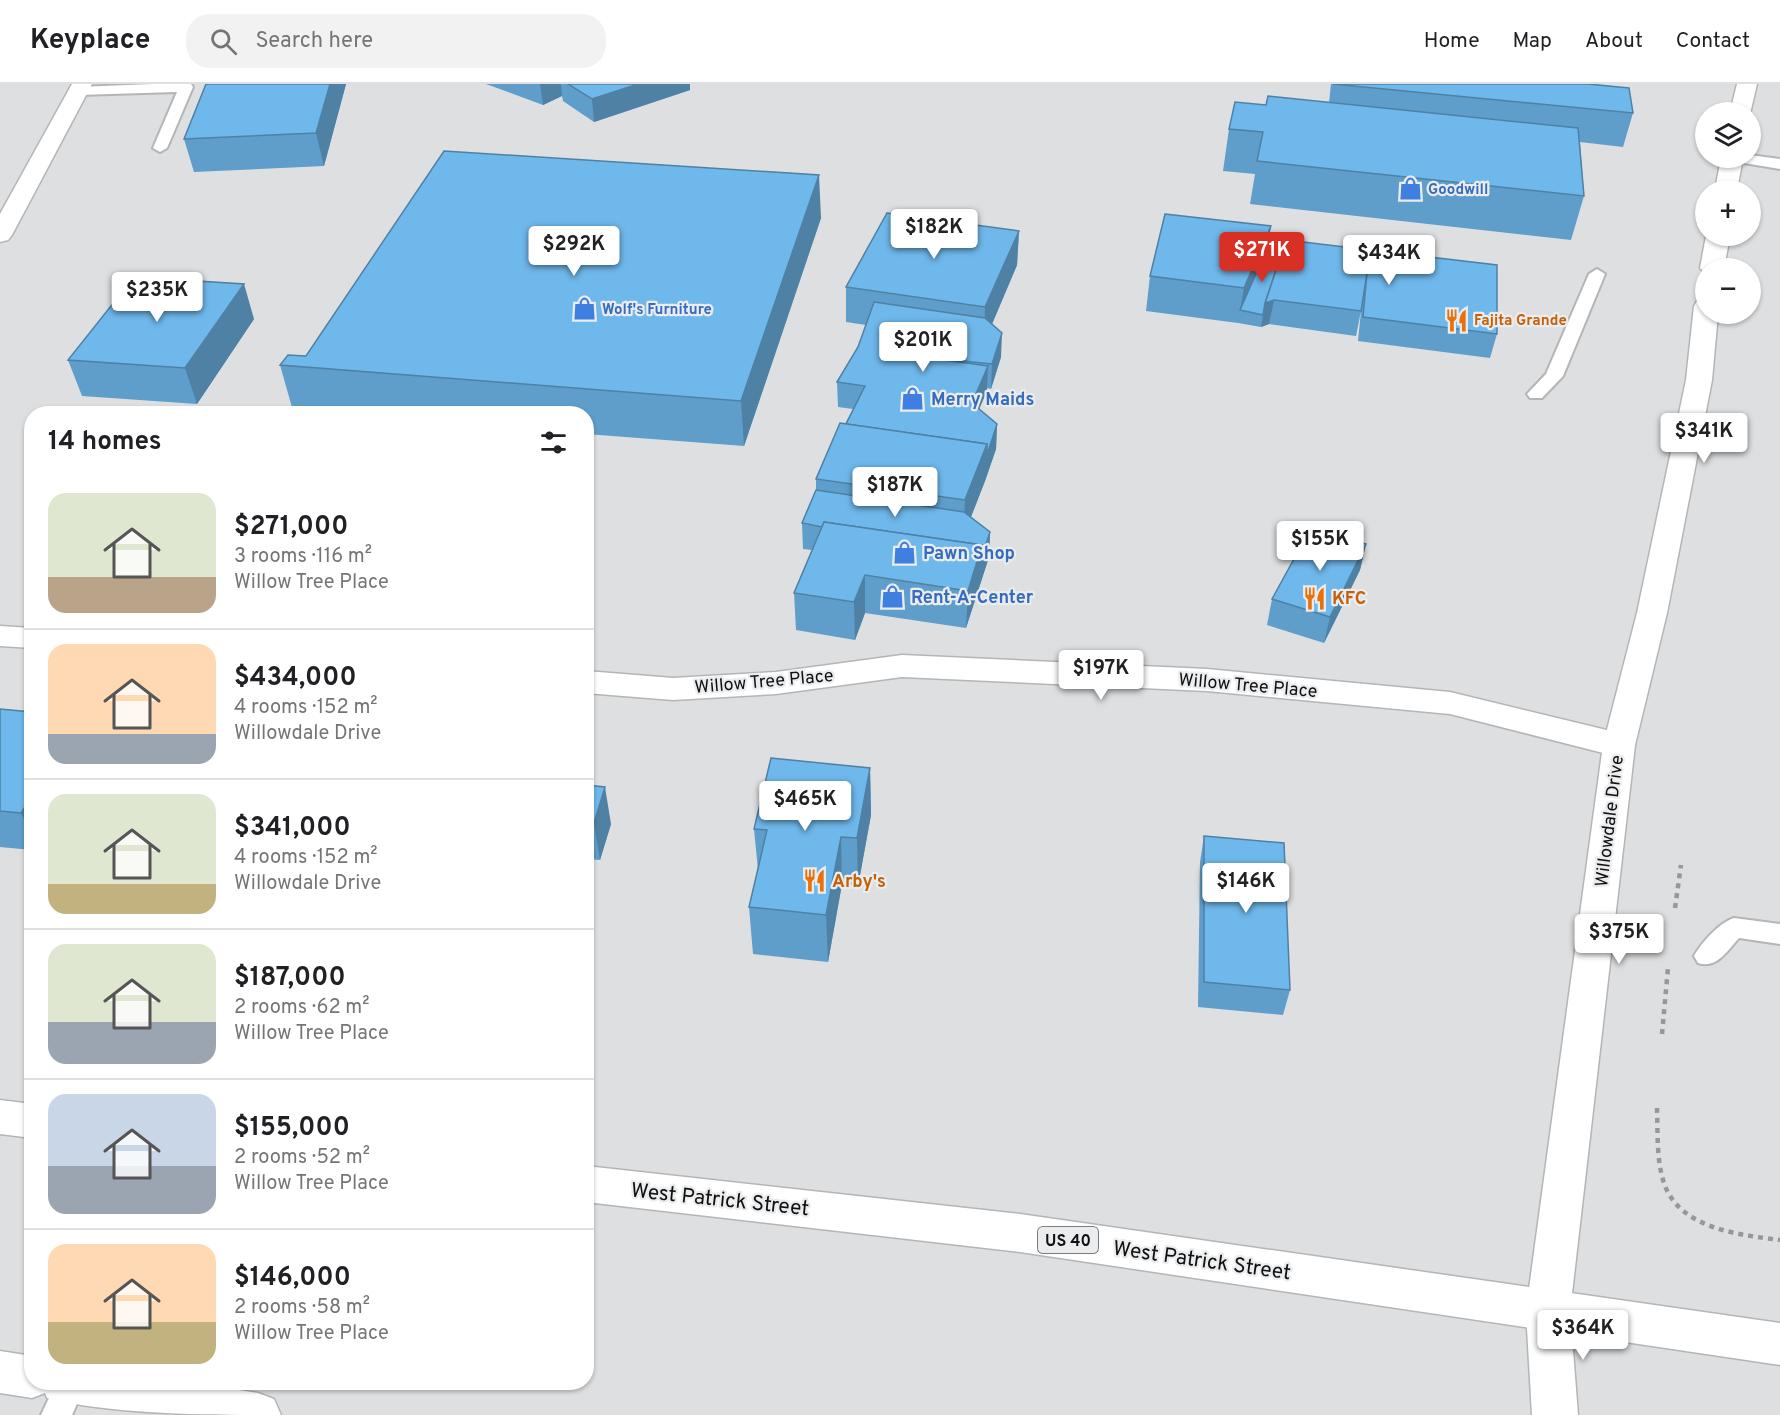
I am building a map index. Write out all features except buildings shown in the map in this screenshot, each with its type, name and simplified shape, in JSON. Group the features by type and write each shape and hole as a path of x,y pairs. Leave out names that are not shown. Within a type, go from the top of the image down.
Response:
{"street":[{"path":"1743,102 1747,84"},
{"path":"0,235 80,87"},
{"name":"Willowdale Drive","path":"1555,1415 1548,1311 1619,745 1652,613 1699,380 1704,324"},
{"path":"0,636 24,638"},
{"name":"Willow Tree Place","path":"594,683 673,689 776,683 902,666 1207,681 1449,704 1619,745"},
{"path":"0,1117 24,1120"},
{"name":"West Patrick Street","path":"594,1185 1020,1233 1780,1344"},
{"path":"0,1372 24,1380"},
{"path":"56,1390 258,1415"}],"lane":[{"path":"80,87 187,85 160,148"},
{"path":"1761,161 1780,164"},
{"path":"1536,394 1554,376 1597,274"},
{"path":"1707,956 1734,928 1780,934"}],"path":[{"path":"1675,908 1681,865"},
{"path":"1662,1034 1668,968"},
{"path":"1657,1108 1666,1187 1676,1203 1708,1226 1728,1232 1780,1240"}],"place":[{"name":"Goodwill","path":"1410,189"},
{"name":"Wolf's Furniture","path":"584,309"},
{"name":"Fajita Grande","path":"1456,320"},
{"name":"Merry Maids","path":"913,399"},
{"name":"Pawn Shop","path":"905,553"},
{"name":"Rent-A-Center","path":"893,597"},
{"name":"KFC","path":"1314,598"},
{"name":"Arby's","path":"814,881"}]}
